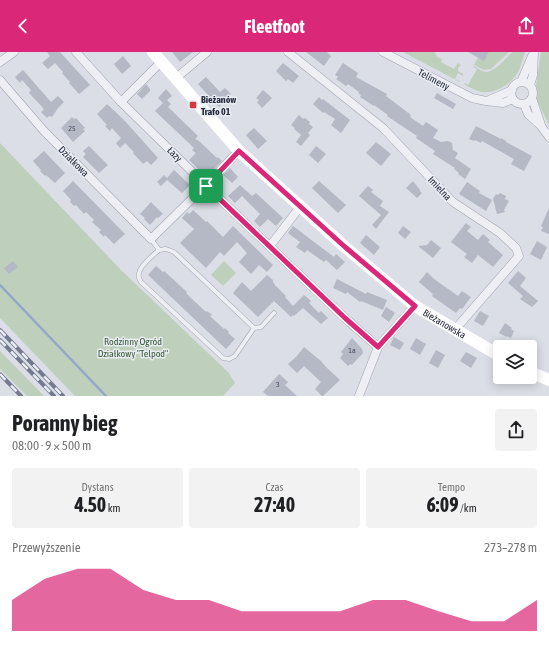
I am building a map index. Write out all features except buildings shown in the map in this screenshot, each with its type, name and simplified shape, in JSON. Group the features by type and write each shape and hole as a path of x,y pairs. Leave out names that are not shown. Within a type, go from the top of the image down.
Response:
{"street":[{"path":"0,62 14,52"},
{"name":"Łazy","path":"76,52 121,102 206,186 345,318 378,347"},
{"name":"Bieżanowska","path":"153,52 239,151 345,247 415,306 493,352"},
{"path":"176,78 207,52"},
{"name":"Imielna","path":"288,52 383,128 453,202 500,233 516,248 519,256 455,331"},
{"name":"Telimeny","path":"383,52 472,98 503,103 513,99"},
{"path":"521,82 534,52"},
{"path":"534,52 533,75 530,85 533,94 532,98 541,126"},
{"path":"121,102 161,62"},
{"name":"Działkowa","path":"0,80 49,136 151,239"},
{"path":"530,85 521,82 517,83 511,94 513,99 520,104 524,104 532,98"},
{"path":"486,101 512,90"},
{"path":"524,104 528,114 541,126 549,137"},
{"path":"151,239 206,186 239,151"},
{"path":"270,246 300,207"},
{"path":"358,396 378,347 415,306"},
{"path":"537,375 549,380"}],"lane":[{"name":"Działkowa","path":"151,239 159,250"},
{"path":"254,328 174,252 166,249 159,250 140,269 138,273 138,278 141,282 223,358 229,359 235,356 254,328 261,327 274,313"}],"green space":[{"path":"403,52 435,52 437,57 442,59 441,62 454,69 458,63 461,65 458,68 458,71 463,74 463,76 458,73 455,79 460,82"},
{"path":"489,52 509,52 491,69 484,70 474,65 478,57"},
{"path":"512,52 525,52 516,75 504,87 493,91 482,92 464,84 465,83 468,85 477,69 473,67 474,66 484,72 493,70"},
{"path":"541,52 549,52 549,125 537,100 536,85"},
{"name":"Rodzinny Ogród Działkowy \"Telpod\"","path":"0,143 121,270 229,373 235,383 223,396 75,396 0,318"},
{"path":"224,261 236,273 223,286 211,275"},
{"path":"0,351 44,396 27,396 0,369"}],"waterway":[{"path":"0,285 106,396"}],"railway":[{"path":"0,330 63,396"},
{"path":"0,340 54,396"},
{"path":"0,374 21,396"}],"place":[{"name":"Bieżanów Trafo 01","path":"193,105"}],"route":[{"path":"239,151 345,247 415,306 378,347 345,318 206,186 239,151"}]}
